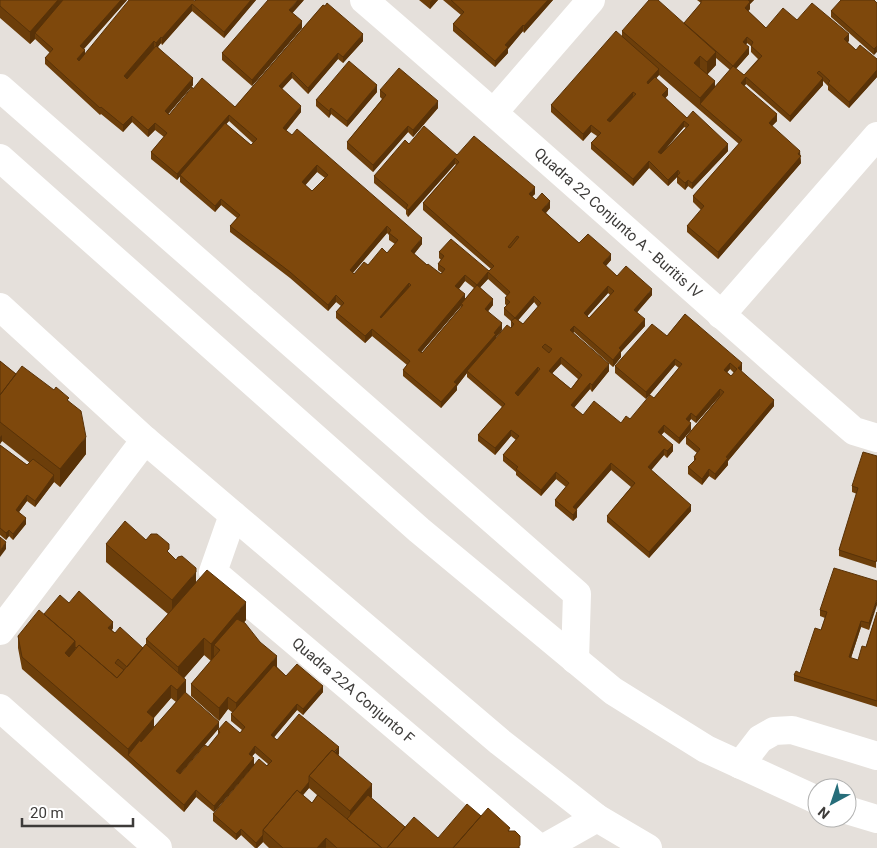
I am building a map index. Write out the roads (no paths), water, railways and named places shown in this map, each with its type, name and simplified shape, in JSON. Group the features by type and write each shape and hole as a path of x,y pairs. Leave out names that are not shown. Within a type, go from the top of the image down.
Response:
{"street":[{"name":"Quadra 22 Conjunto A - Buritis IV","path":"364,0 494,112 854,431 877,438"},
{"path":"494,112 591,0"},
{"path":"0,88 577,594 574,660"},
{"path":"722,315 877,136"},
{"path":"0,158 419,530 613,691 706,749 807,795"},
{"path":"0,307 145,440 500,742 597,818 648,848"},
{"path":"0,631 145,440"},
{"name":"Quadra 22A Conjunto F","path":"233,515 213,572 539,848"},
{"path":"0,708 158,848"},
{"path":"740,765 760,739 774,731 792,730 877,756"},
{"path":"857,813 877,819"},
{"path":"544,848 597,818"}]}
